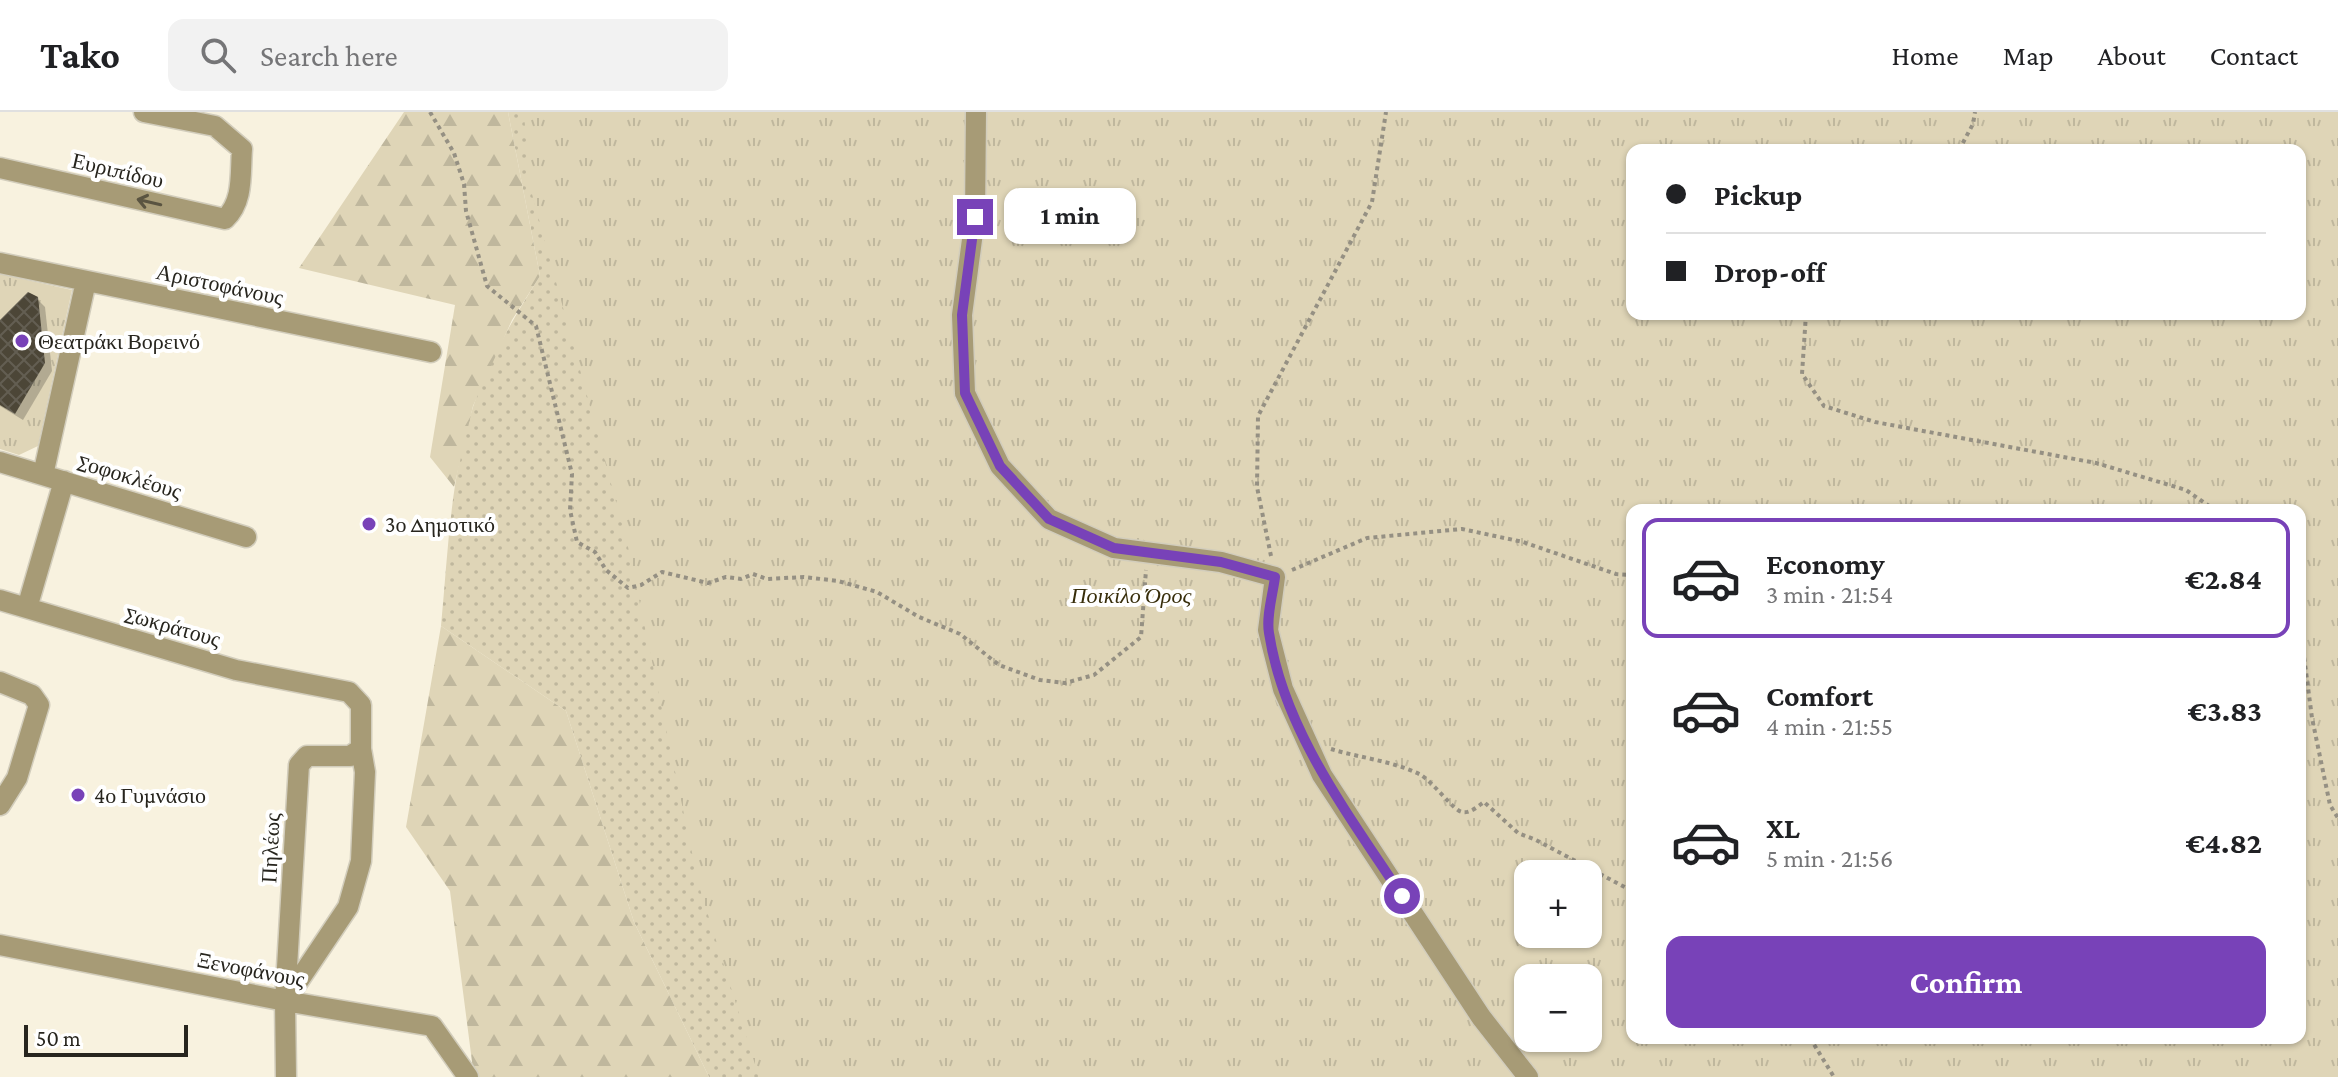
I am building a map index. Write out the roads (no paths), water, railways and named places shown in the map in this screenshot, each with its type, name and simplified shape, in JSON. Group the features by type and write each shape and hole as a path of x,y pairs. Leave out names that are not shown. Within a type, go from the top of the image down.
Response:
{"street":[{"name":"Ευριπίδου","path":"0,168 225,219 234,210 239,194 242,149 215,126 144,112"},
{"path":"976,112 975,217 962,315 965,393 1000,466 1049,519 1114,548 1221,562 1275,577 1268,630 1283,689 1322,775 1472,1005 1528,1077"},
{"name":"Αριστοφάνους","path":"0,263 431,352"},
{"path":"43,475 86,281"},
{"name":"Σοφοκλέους","path":"0,462 246,537"},
{"path":"27,608 64,481"},
{"name":"Σωκράτους","path":"0,600 236,670 349,692 361,705 361,749"},
{"path":"0,682 32,695 39,705 17,778 1,800"},
{"path":"285,1001 348,907 361,861 365,772 361,749"},
{"name":"Πηλέως","path":"286,1077 285,1001 299,765 307,756 350,756 361,749"},
{"name":"Ξενοφάνους","path":"0,945 285,1001 432,1026 468,1077"}],"place":[{"name":"Θεατράκι Βορεινό","path":"22,341"},
{"name":"3ο Δημοτικό","path":"369,524"},
{"name":"4ο Γυμνάσιο","path":"78,795"}],"park label":[{"name":"Ποικίλο Όρος","path":"1131,595"}]}
